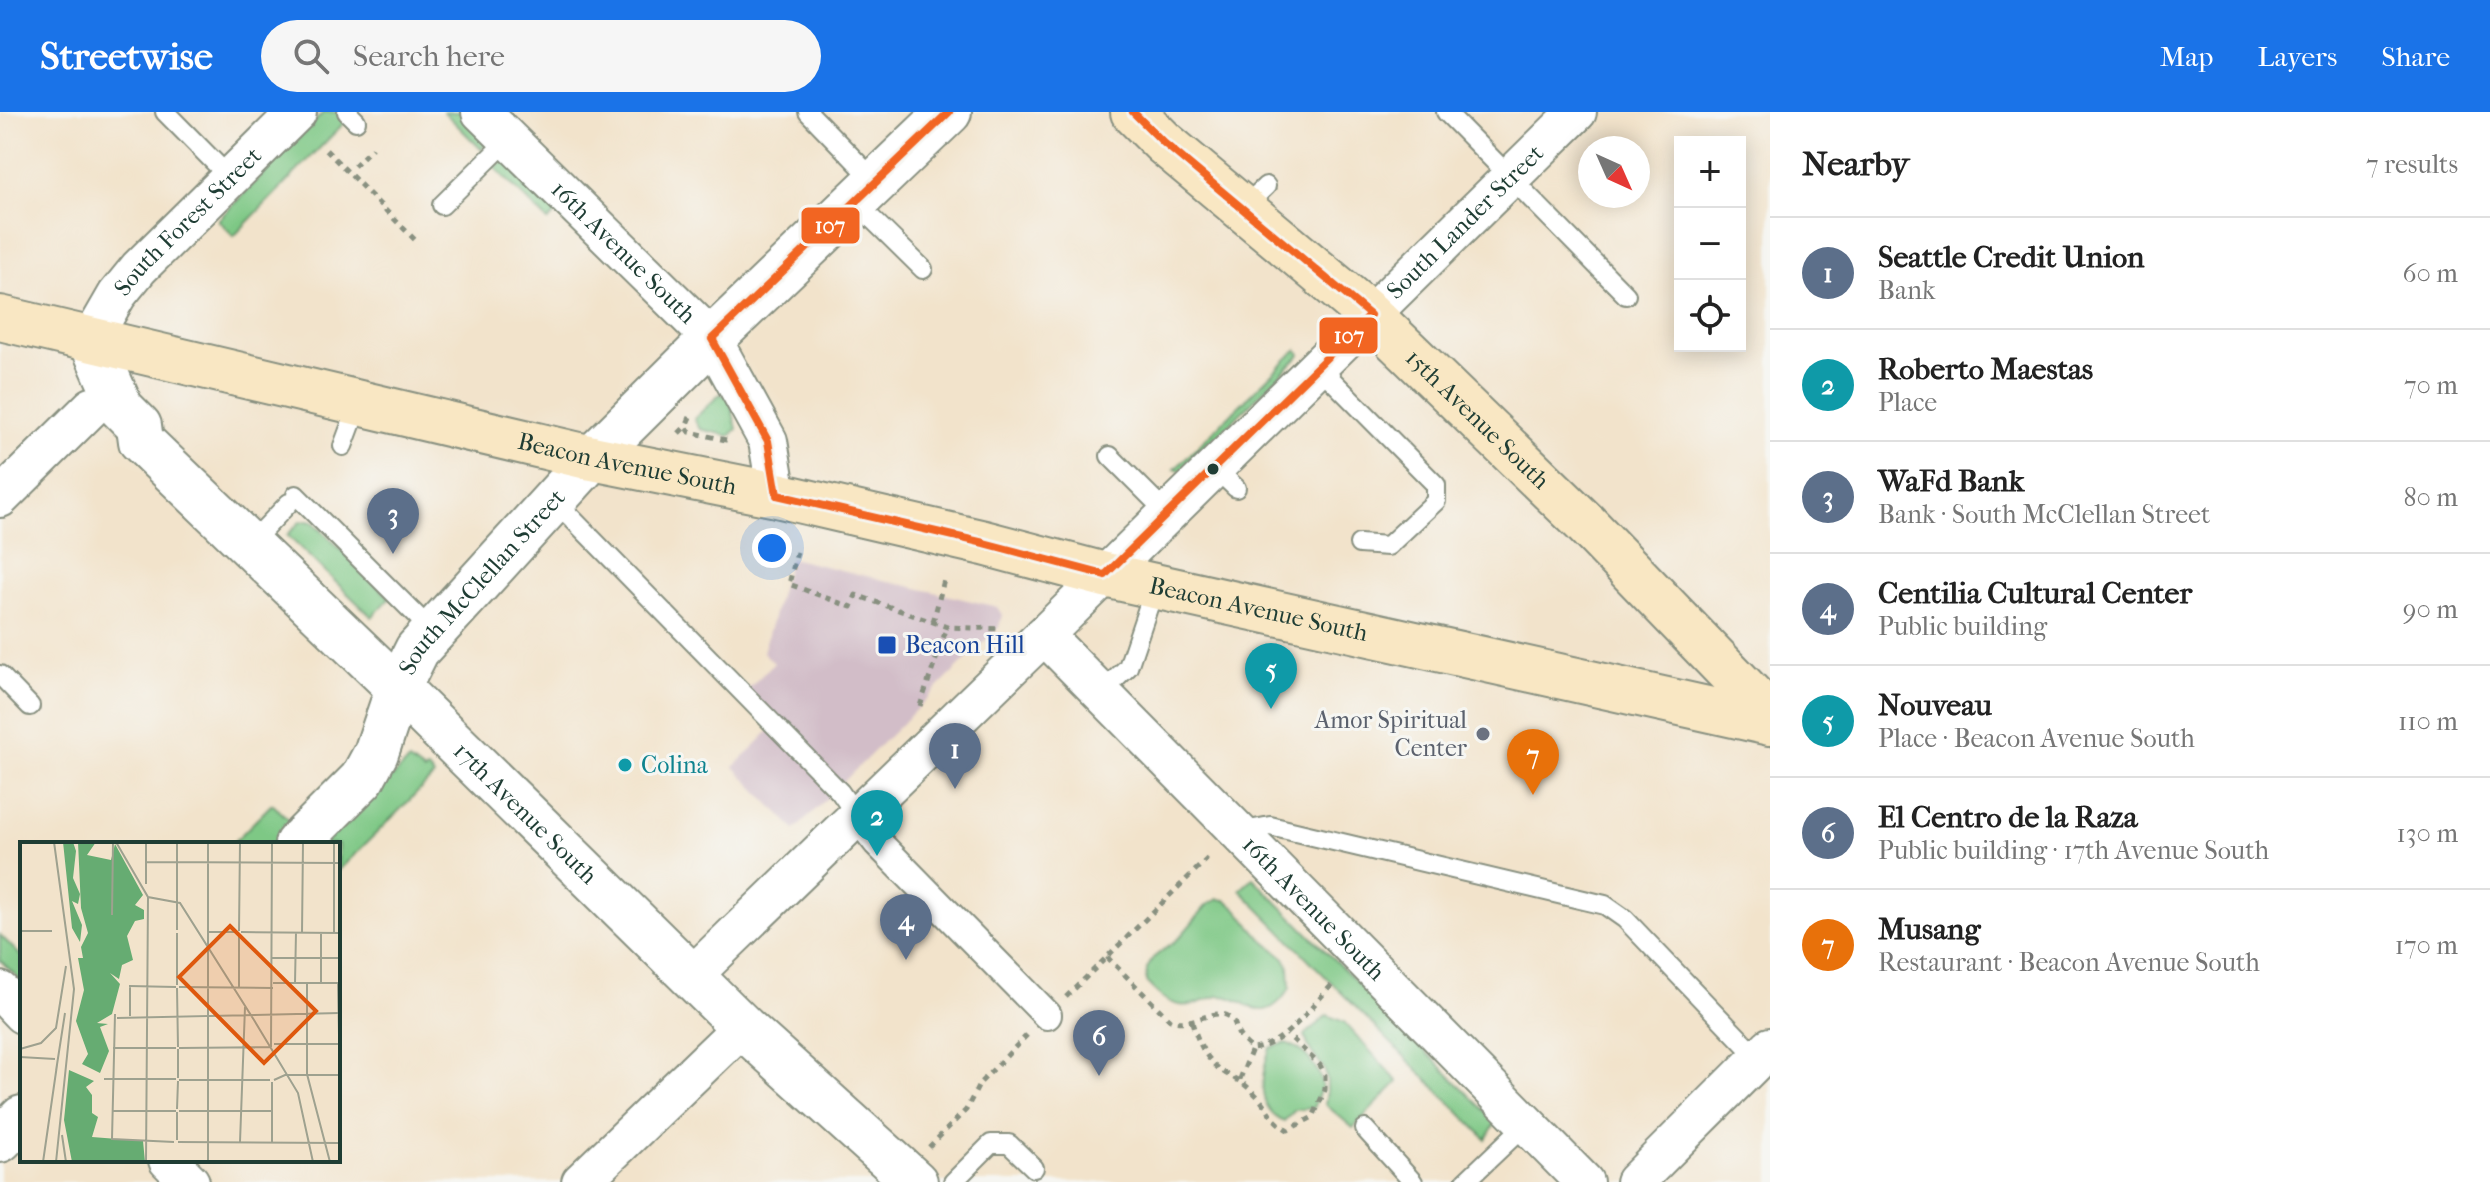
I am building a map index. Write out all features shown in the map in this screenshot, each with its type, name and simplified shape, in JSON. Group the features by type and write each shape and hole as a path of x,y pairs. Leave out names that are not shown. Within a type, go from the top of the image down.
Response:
{"main road":[{"name":"15th Avenue South","path":"1133,112 1164,143 1254,198 1584,522 1770,715"},
{"name":"Beacon Avenue South","path":"0,318 592,458 777,495 984,543 1155,587 1770,723"}],"street":[{"name":"South Forest Street","path":"91,340 117,295 139,268 297,112"},
{"name":"16th Avenue South","path":"481,112 712,339 768,441 777,495"},
{"name":"South McClellan Street","path":"299,842 362,779 376,753 398,688 417,650 433,632 592,458 949,112"},
{"name":"South Lander Street","path":"692,976 1168,514 1225,478 1318,366 1577,112"},
{"path":"0,498 92,407 91,340"},
{"name":"17th Avenue South","path":"91,340 121,408 139,426 141,441 743,1026 915,1182"},
{"name":"17th Avenue South","path":"92,407 125,441 141,441"},
{"name":"16th Avenue South","path":"1044,635 1236,833 1584,1182"},
{"path":"856,815 878,843 1047,1015"},
{"path":"0,991 20,1012"},
{"path":"581,1182 743,1026"},
{"path":"1635,1182 1764,1052"},
{"path":"0,1140 20,1120"},
{"path":"170,1162 190,1182"}],"lane":[{"path":"165,112 230,178"},
{"path":"808,112 923,269"},
{"path":"1446,112 1626,295"},
{"path":"442,205 508,140"},
{"path":"1318,366 1436,485 1438,493 1436,501 1388,546 1359,544"},
{"path":"343,446 359,403"},
{"path":"1110,456 1168,514"},
{"path":"248,546 293,499 433,632"},
{"path":"553,499 840,792 856,815"},
{"path":"1100,694 1128,667 1155,587"},
{"path":"0,675 30,706"},
{"path":"1236,833 1270,826 1605,905 1625,919 1764,1052"},
{"path":"1465,1182 1525,1125"},
{"path":"1365,1129 1413,1182"},
{"path":"953,1182 991,1144 1009,1144 1034,1168"}],"path":[{"path":"354,166 372,148"},
{"path":"326,150 418,243"},
{"path":"679,433 699,409"},
{"path":"686,426 690,432 726,440 734,435"},
{"path":"797,552 789,584 851,607 856,595 947,627 1007,629"},
{"path":"933,622 944,580"},
{"path":"919,708 947,627"},
{"path":"1107,957 1170,1020 1192,1022 1218,1012 1235,1023 1238,1034 1252,1049"},
{"path":"1252,1049 1287,1034 1333,984"},
{"path":"1192,1022 1200,1048 1225,1073 1240,1079 1276,1123 1288,1130 1313,1117 1325,1090 1325,1075 1320,1065 1287,1034"},
{"path":"1240,1079 1252,1049"}],"shaded area":[{"path":"790,558 997,607 1002,615 999,627 795,830 734,767 774,726 743,694 774,663 763,652"}],"green space":[{"path":"324,112 341,112 348,119 234,236 218,220"},
{"path":"444,112 464,112 488,137 482,150"},
{"path":"509,158 561,209 548,221 494,167"},
{"path":"1297,349 1298,357 1182,471 1175,469"},
{"path":"720,394 729,396 737,429 730,436 700,429 694,419"},
{"path":"300,522 313,522 390,598 372,617 287,535"},
{"path":"409,761 424,772 428,769 434,776 340,869 340,842 325,842"},
{"path":"272,804 292,822 275,842 234,842"},
{"path":"1253,878 1496,1122 1486,1139 1240,890"},
{"path":"1218,899 1236,908 1263,940 1285,958 1289,967 1290,988 1271,1008 1262,1010 1219,996 1192,1005 1177,1005 1146,982 1147,969 1153,958 1180,937 1207,905"},
{"path":"0,935 20,955 20,980 0,960"},
{"path":"1327,1015 1344,1022 1398,1082 1353,1128 1325,1104 1327,1077 1305,1035"},
{"path":"1286,1043 1310,1060 1322,1086 1313,1108 1295,1110 1284,1122 1268,1108 1264,1099 1263,1079 1270,1048"}],"transit line":[{"name":"107","path":"712,339 949,112"},
{"name":"107","path":"1105,575 1370,315 1164,143 1133,112"},
{"name":"107","path":"712,339 768,441 777,495"},
{"name":"107","path":"777,495 984,543 1105,575"}],"place":[{"name":"WaFd Bank","path":"393,554"},
{"name":"Beacon Hill","path":"887,645"},
{"name":"Nouveau","path":"1271,709"},
{"name":"Amor Spiritual Center","path":"1483,734"},
{"name":"Colina","path":"625,765"},
{"name":"Seattle Credit Union","path":"955,789"},
{"name":"Musang","path":"1533,795"},
{"name":"Roberto Maestas","path":"877,856"},
{"name":"Centilia Cultural Center","path":"906,960"},
{"name":"El Centro de la Raza","path":"1099,1076"}]}
